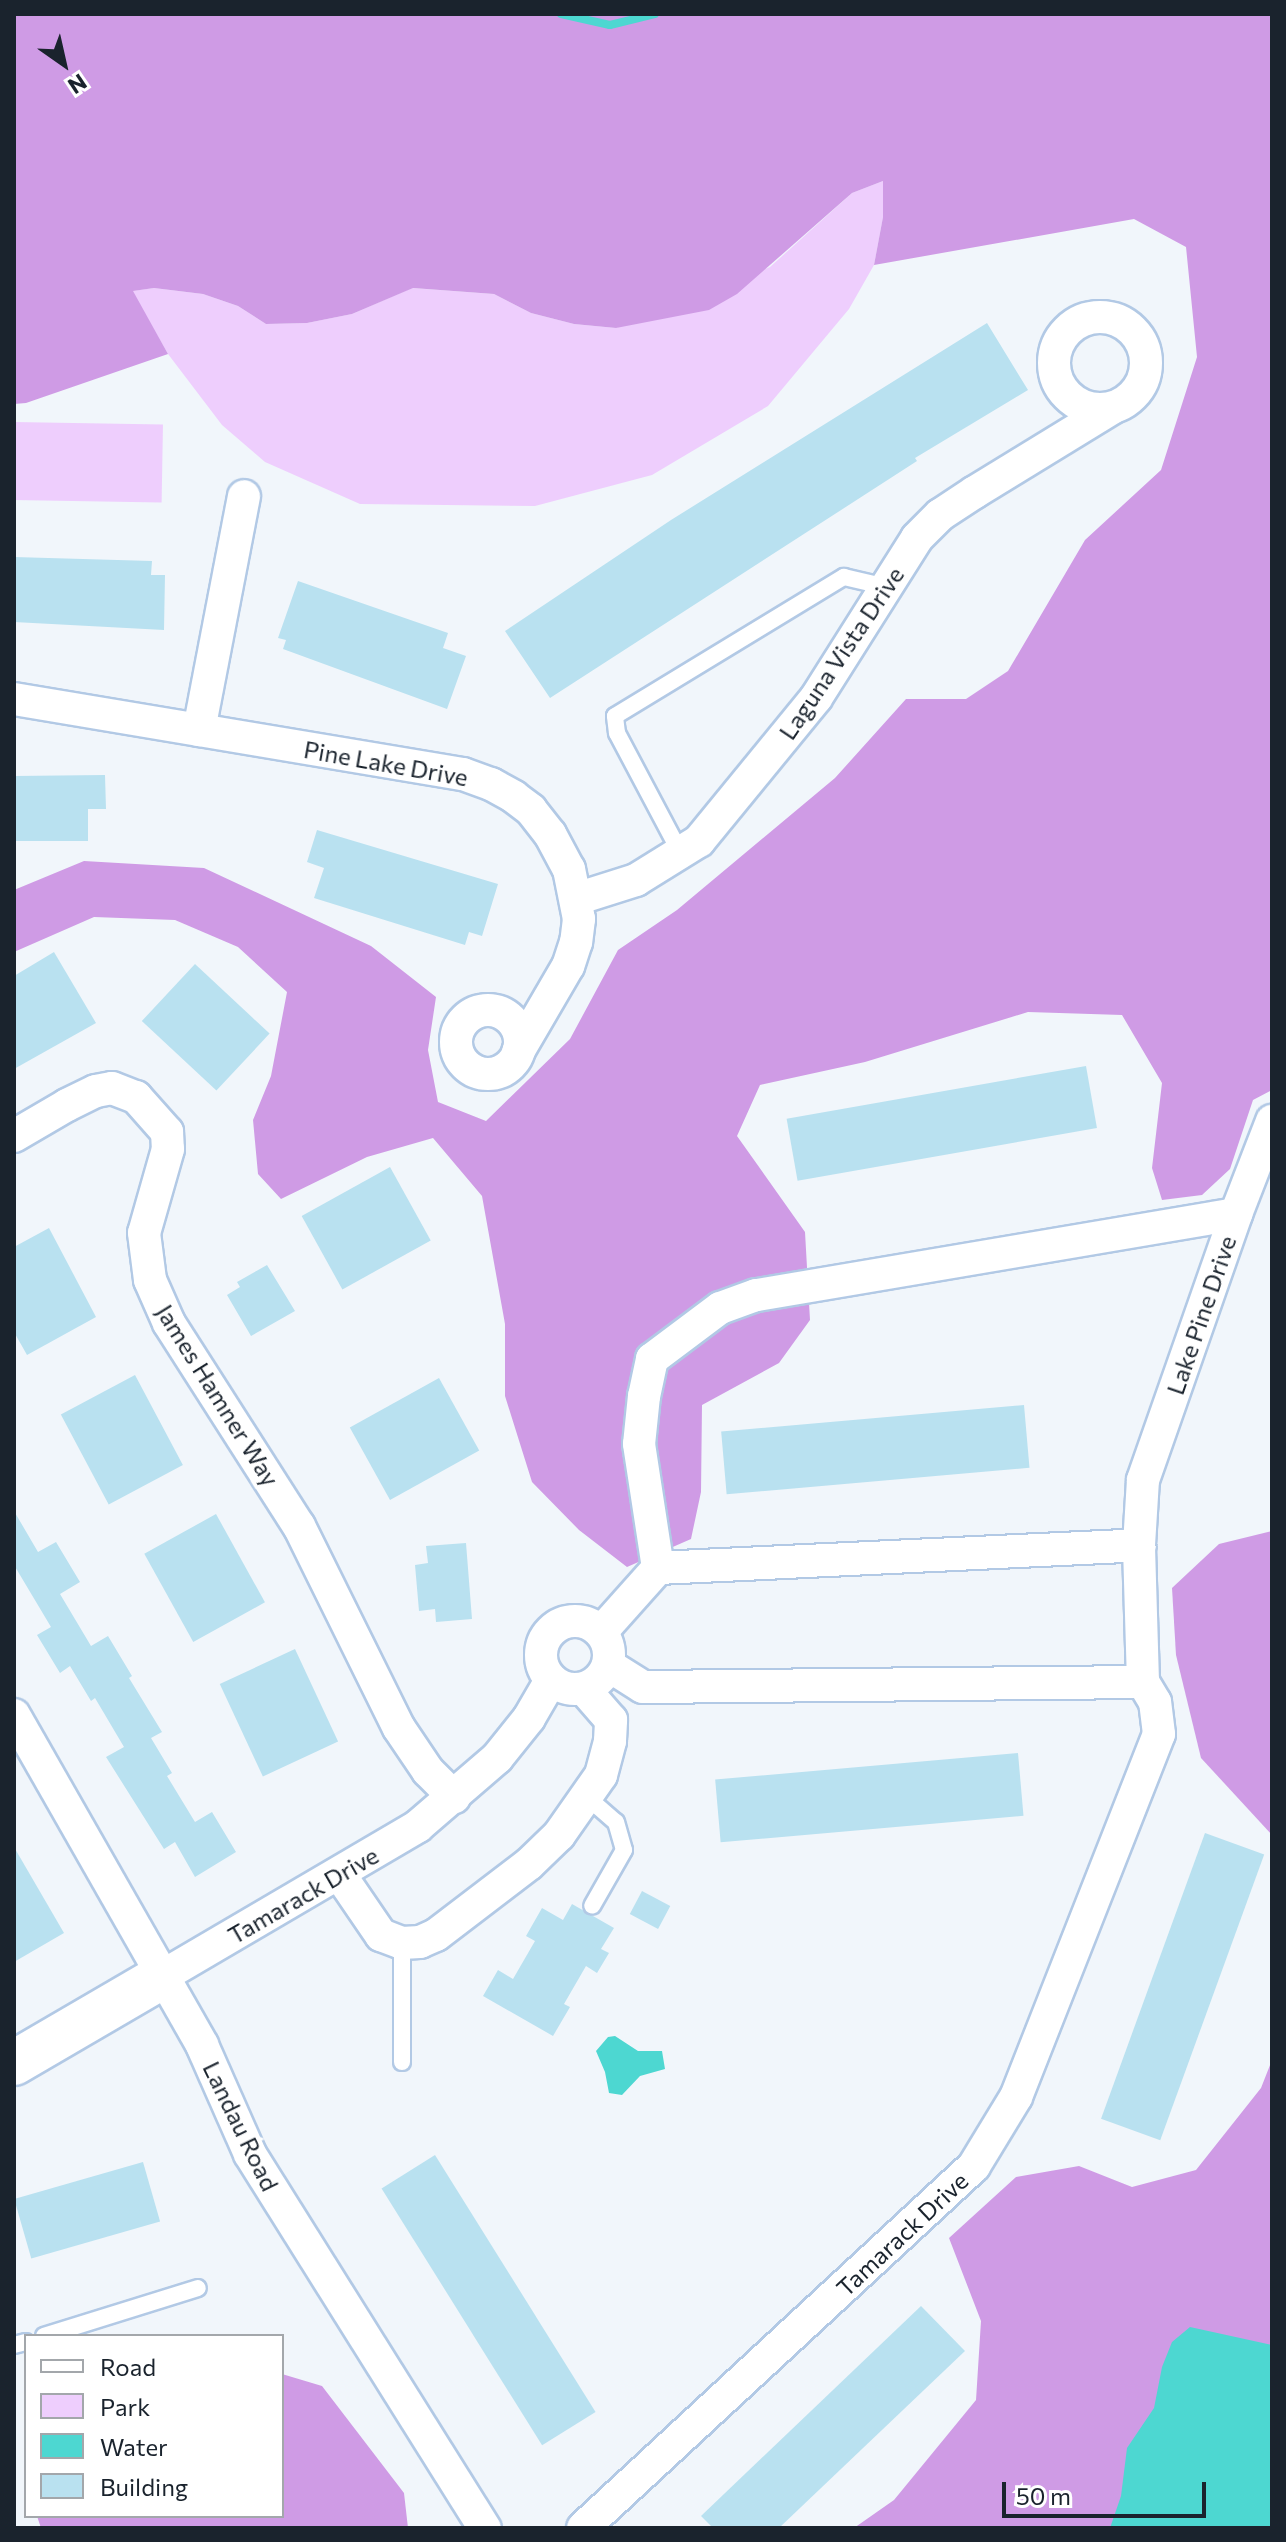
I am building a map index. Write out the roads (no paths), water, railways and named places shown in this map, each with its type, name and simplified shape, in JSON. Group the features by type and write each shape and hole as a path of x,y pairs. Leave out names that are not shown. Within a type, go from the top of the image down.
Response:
{"street":[{"name":"Laguna Vista Drive","path":"576,899 636,880 699,841 808,709 917,538 940,515 1112,408"},
{"path":"199,730 244,496"},
{"name":"Pine Lake Drive","path":"14,699 463,774 491,784 531,810 550,834 569,869 576,899 576,942 568,966 518,1052"},
{"name":"James Hamner Way","path":"14,1136 96,1091 112,1088 136,1097 167,1132 168,1149 144,1233 150,1280 169,1323 299,1526 399,1728 428,1771 454,1797"},
{"path":"1236,1214 1272,1121"},
{"name":"Lake Pine Drive","path":"658,1568 639,1444 652,1359 720,1308 756,1295 1236,1214 1143,1480 1139,1545 1143,1682"},
{"path":"601,1632 658,1568 1139,1545"},
{"path":"582,1621 601,1632 610,1654 608,1665 603,1676 584,1689 572,1690 551,1680 541,1661 541,1650 551,1630 560,1624 582,1621"},
{"path":"608,1665 643,1687 1143,1682"},
{"name":"Tamarack Drive","path":"14,2063 340,1875 418,1826 497,1758 529,1718 551,1680"},
{"name":"Tamarack Drive","path":"583,2528 974,2166 1016,2097 1159,1734 1155,1702 1143,1682"},
{"path":"340,1875 381,1935 402,1943 420,1942 436,1935 529,1864 559,1835 601,1775 610,1741 611,1720 584,1689"},
{"name":"Landau Road","path":"14,1715 202,2045 250,2154 485,2528"}],"lane":[{"path":"680,852 617,733 615,716 844,577 887,587"},
{"path":"587,1797 616,1822 624,1850 592,1906"},
{"path":"402,1943 402,2062"},
{"path":"50,2334 198,2288"}],"water":[{"path":"615,2036 638,2051 662,2051 665,2069 640,2076 622,2095 609,2093 596,2051 608,2037"},
{"path":"1190,2327 1272,2345 1272,2528 1110,2528 1121,2496 1127,2448 1154,2408 1162,2367 1172,2342"}],"waterway":[{"path":"561,14 610,25 655,14"}]}
